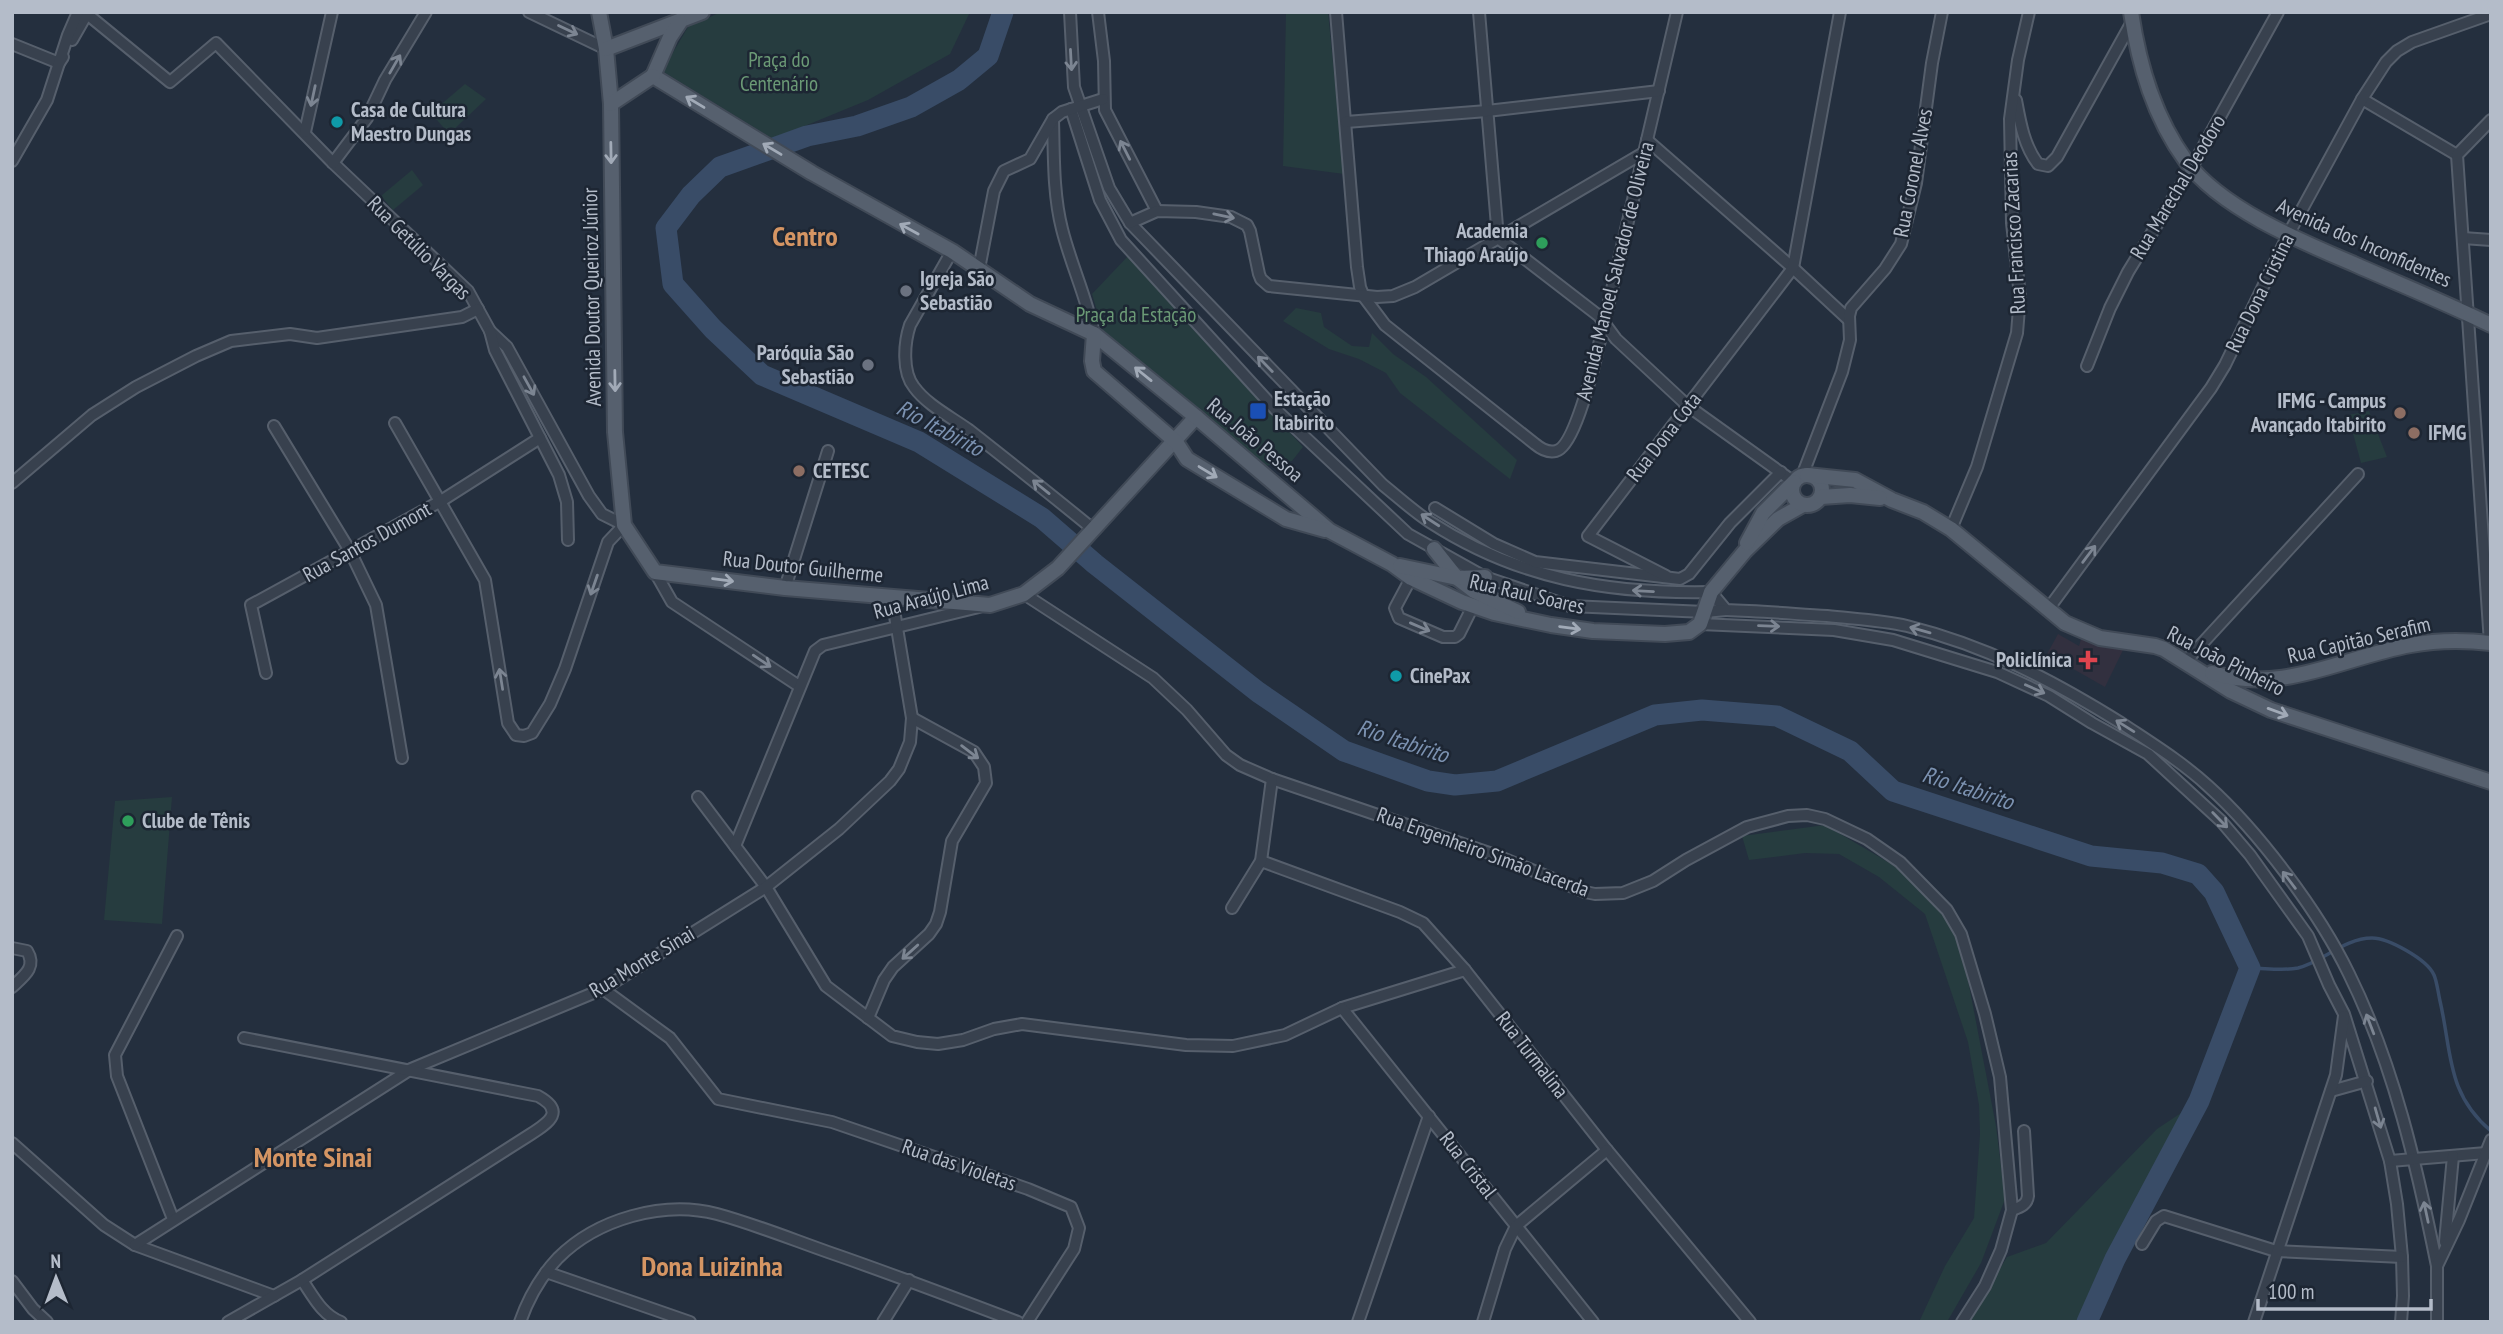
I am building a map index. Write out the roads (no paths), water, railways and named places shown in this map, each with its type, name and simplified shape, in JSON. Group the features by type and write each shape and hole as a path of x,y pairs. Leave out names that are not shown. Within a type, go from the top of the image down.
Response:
{"main road":[{"name":"Avenida Doutor Queiroz Júnior","path":"599,12 606,49 611,104 615,432 624,525 655,572"},
{"path":"606,49 702,12"},
{"name":"Avenida dos Inconfidentes","path":"2132,17 2144,78 2160,118 2192,167 2214,188 2288,235 2491,324"},
{"path":"611,104 653,76 670,37 680,22"},
{"name":"Rua João Pessoa","path":"653,76 806,170 952,251 1030,304 1094,334 1330,531"},
{"name":"Rua João Pessoa","path":"1094,334 1094,371 1176,442 1187,459 1286,519 1330,531"},
{"name":"Rua Araújo Lima","path":"990,605 1024,594 1059,568 1196,417"},
{"path":"1745,551 1763,513 1801,478 1855,480 1892,500"},
{"path":"1801,478 1820,482 1821,497"},
{"path":"1801,478 1793,496 1804,505"},
{"path":"1698,623 1711,592 1745,551 1778,519 1804,505 1813,504 1821,497 1860,496 1892,500"},
{"name":"Rua João Pinheiro","path":"1892,500 1923,512 1951,529 2065,623 2083,632 2115,641 2155,646 2255,703 2491,782"},
{"name":"Rua Raul Soares","path":"1330,531 1392,564 1411,578 1473,606 1537,622 1593,631 1651,634 1698,623"},
{"path":"1434,549 1457,578 1475,591 1537,622"},
{"path":"1392,564 1457,578 1485,577"},
{"name":"Rua Doutor Guilherme","path":"655,572 785,588 990,605"},
{"name":"Rua Capitão Serafim","path":"2192,665 2241,680 2267,681 2289,678 2419,644 2452,641 2491,643"},
{"path":"2255,703 2267,681"}],"street":[{"path":"305,132 332,12"},
{"path":"333,163 367,118 385,80 426,12"},
{"path":"529,12 606,49"},
{"path":"1069,12 1075,108 1100,200 1121,240 1275,409 1408,534 1485,577 1570,606 1698,623 1834,630 1893,640 1997,672 2049,696 2148,754 2221,821 2250,855 2308,936 2344,1014 2390,1160 2402,1257 2401,1322"},
{"path":"1098,12 1104,61 1105,110 1157,211"},
{"name":"Avenida Manoel Salvador de Oliveira","path":"1336,12 1357,267 1364,297 1385,325 1535,444 1551,452 1561,448 1578,415 1605,324 1677,12"},
{"path":"1479,12 1497,238 1599,316 1616,339 1688,406 1781,472 1801,478"},
{"path":"1793,268 1840,12"},
{"name":"Rua Coronel Alves","path":"1801,478 1842,372 1850,340 1849,320 1853,304 1885,269 1901,244 1916,183 1932,63 1942,12"},
{"name":"Rua Francisco Zacarias","path":"1951,529 1988,432 2013,352 2019,322 2020,296 2012,223 2009,154 2014,87 2029,12"},
{"name":"Rua Marechal Deodoro","path":"2087,366 2128,271 2192,167 2278,12"},
{"path":"12,161 47,100 59,63 84,13"},
{"name":"Rua Getúlio Vargas","path":"84,13 170,82 216,43 333,163 468,291 490,331 507,347 589,496 603,514 624,525"},
{"name":"Rua Dona Cristina","path":"2049,608 2211,388 2225,365 2288,235 2362,99 2386,62 2403,47 2491,14"},
{"path":"2014,87 2028,147 2038,164 2048,166 2057,158 2132,17"},
{"path":"12,44 59,63"},
{"path":"1346,122 1487,111 1659,91"},
{"path":"979,269 994,191 1004,171 1030,159 1053,119 1075,108 1104,99"},
{"path":"2362,99 2457,155"},
{"path":"1075,108 1109,188 1130,223 1156,253 1383,485 1430,522 1476,547 1528,570 1579,583 1623,590 1711,592 1726,610"},
{"path":"1053,119 1056,189 1062,228 1094,334"},
{"path":"2491,120 2457,155 2491,643"},
{"path":"1130,223 1157,211 1221,215 1240,220 1250,231 1259,274 1269,286 1385,297 1403,293 1646,146 1793,268 1849,320"},
{"path":"2463,238 2491,240"},
{"path":"952,251 910,326 906,370 914,387 1091,534"},
{"name":"Rua Dona Cota","path":"1666,576 1588,536 1793,268"},
{"path":"12,483 92,415 136,387 231,341 290,334 317,338 462,317 478,309"},
{"path":"490,331 495,350 559,475 566,496 568,540"},
{"path":"395,423 485,580 508,723 516,735 532,733 550,704 565,669 608,542 624,525"},
{"path":"274,426 349,551 376,605 402,758"},
{"name":"Rua Santos Dumont","path":"266,673 251,604 441,501 540,438"},
{"path":"785,588 828,451"},
{"path":"1435,508 1494,544 1535,562 1680,579 1689,574 1730,523 1781,472"},
{"path":"2192,665 2358,474"},
{"path":"655,572 672,602 799,686"},
{"path":"1411,578 1395,608 1399,618 1443,637 1455,637 1460,634 1473,606"},
{"name":"Rua Engenheiro Simão Lacerda","path":"1024,594 1153,678 1187,710 1226,755 1240,765 1272,779 1495,855 1575,888 1595,894 1623,893 1653,881 1747,827 1788,816 1807,815 1825,819 1867,839 1900,862 1933,894 1961,934 1985,1014 2000,1077 2012,1210 2001,1250 1985,1286 1962,1322"},
{"name":"Rua Monte Sinai","path":"135,1245 411,1069 603,989 766,887 839,829 890,781 906,755 913,729 892,598"},
{"name":"Rua Araújo Lima","path":"735,846 810,658 822,645 990,605"},
{"path":"1698,623 1726,610 1864,619 1906,626 2001,656 2065,689 2164,750 2207,785 2245,823 2293,885 2328,936 2349,973 2380,1051 2415,1159 2437,1266 2437,1322"},
{"path":"868,1018 884,980 893,967 929,934 936,924 953,841 986,783 984,767 974,752 912,718"},
{"path":"1232,908 1261,861 1272,779"},
{"path":"698,797 766,887 826,986 892,1036 917,1042 938,1044 963,1041 994,1029 1022,1024 1186,1045 1233,1046 1285,1035 1342,1007 1465,970"},
{"name":"Rua Turmalina","path":"1261,861 1414,917 1429,929 1750,1322"},
{"path":"173,1219 117,1076 114,1061 177,936"},
{"path":"12,948 27,951 31,962 29,971 12,987"},
{"name":"Rua das Violetas","path":"603,989 670,1038 718,1099 832,1122 1028,1189 1072,1207 1079,1228 1074,1249 1027,1322"},
{"name":"Rua Cristal","path":"1342,1007 1593,1322"},
{"path":"2254,1322 2331,1091 2339,1057 2344,1014"},
{"path":"228,1322 302,1280 531,1134 551,1120 553,1113 551,1105 538,1096 244,1038"},
{"path":"2331,1091 2367,1081"},
{"path":"1358,1322 1429,1116"},
{"path":"2012,1210 2027,1201 2028,1173 2024,1131"},
{"path":"12,1143 104,1225 135,1245 274,1296"},
{"path":"2390,1160 2453,1156 2488,1147"},
{"path":"2437,1266 2488,1147"},
{"path":"1483,1322 1505,1249 1516,1226 1607,1150"},
{"path":"2445,1248 2453,1156"},
{"path":"520,1322 546,1272 560,1256 602,1228 621,1219 679,1209 715,1213 909,1280 1018,1322"},
{"path":"2142,1244 2156,1221 2164,1216 2276,1251 2402,1257"},
{"path":"546,1272 690,1322"},
{"path":"302,1280 324,1311 341,1322"},
{"path":"883,1322 909,1280"},
{"path":"12,1281 33,1309 47,1322"}],"waterway":[{"name":"Rio Itabirito","path":"1003,12 988,56 959,80 911,107 857,126 807,136 720,167 691,195 666,228 673,284 713,329 762,375 919,442 1042,518 1095,564 1258,692 1344,751 1428,781 1455,785 1497,781 1655,715 1702,710 1777,716 1850,751 1893,791 2091,856 2162,863 2198,874 2214,892 2250,968 2199,1101 2115,1259 2087,1322"},
{"path":"2250,968 2298,968 2352,942 2372,938 2416,956 2424,962 2435,978 2458,1087 2476,1117 2491,1131"}],"place":[{"name":"Casa de Cultura Maestro Dungas","path":"337,122"},
{"name":"Academia Thiago Araújo","path":"1542,243"},
{"name":"Igreja São Sebastião","path":"906,291"},
{"name":"Paróquia São Sebastião","path":"868,365"},
{"name":"Estação Itabirito","path":"1258,411"},
{"name":"IFMG - Campus Avançado Itabirito","path":"2400,413"},
{"name":"IFMG","path":"2414,433"},
{"name":"CETESC","path":"799,471"},
{"name":"Policlínica","path":"2088,660"},
{"name":"CinePax","path":"1396,676"},
{"name":"Clube de Tênis","path":"128,821"}],"district":[{"name":"Centro","path":"805,236"},
{"name":"Monte Sinai","path":"313,1157"},
{"name":"Dona Luizinha","path":"712,1266"}],"park label":[{"name":"Praça do Centenário","path":"779,72"},
{"name":"Praça da Estação","path":"1136,315"}]}
